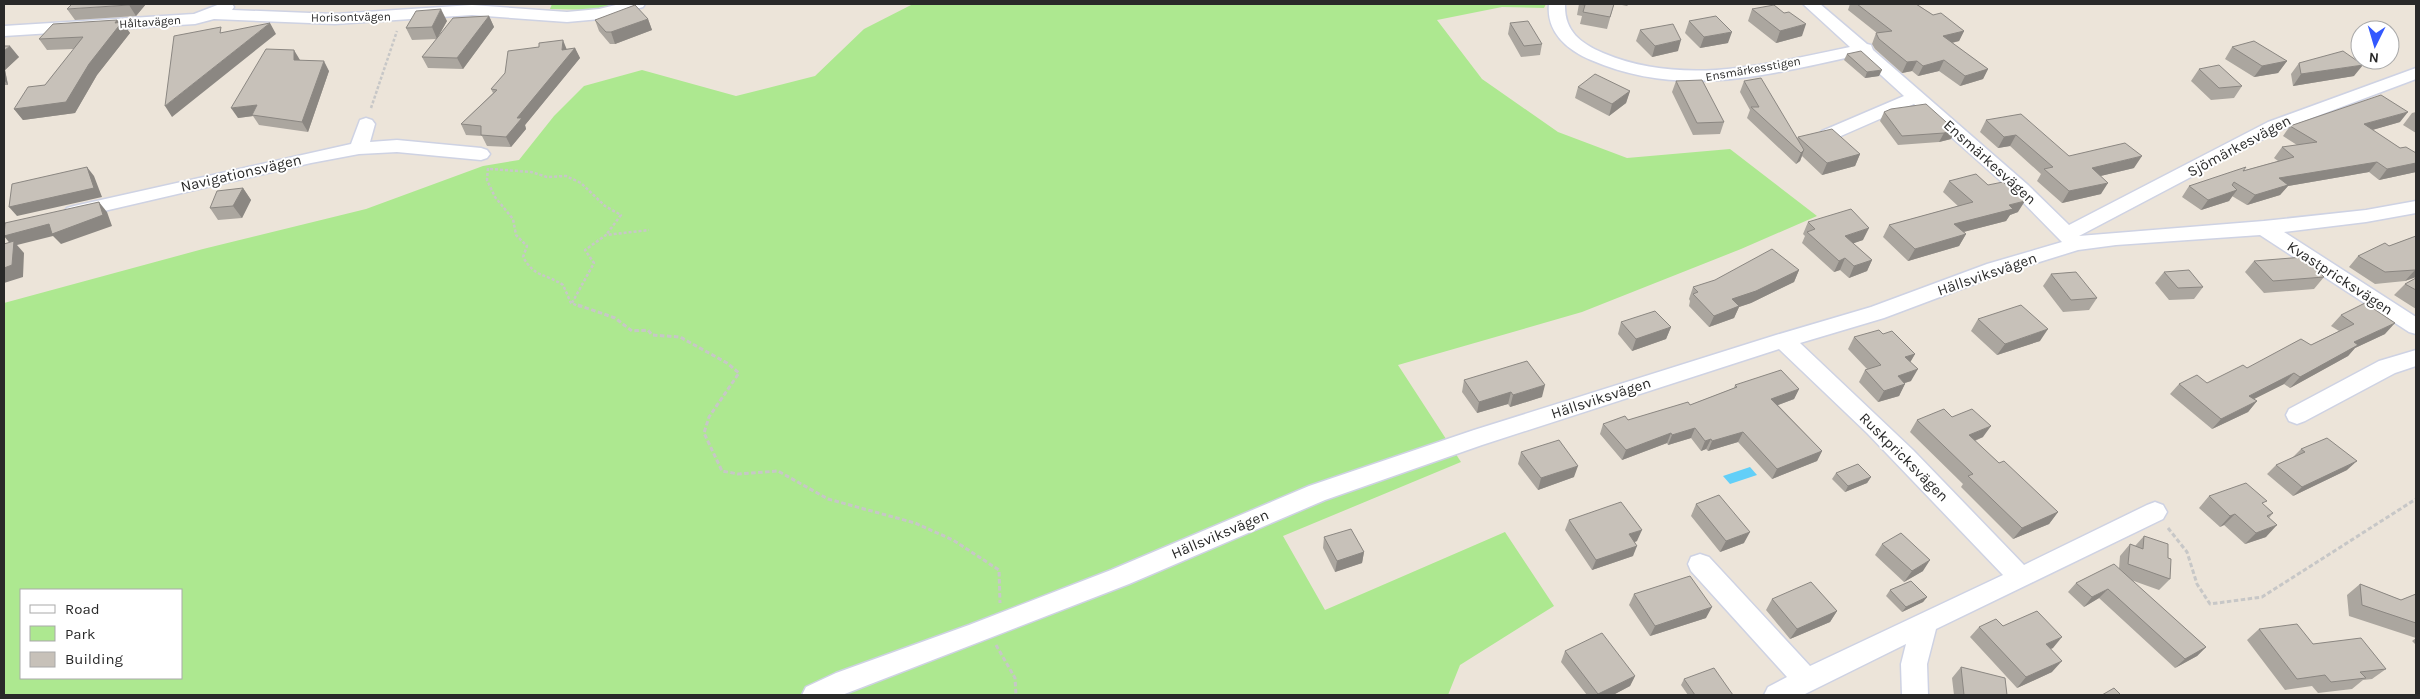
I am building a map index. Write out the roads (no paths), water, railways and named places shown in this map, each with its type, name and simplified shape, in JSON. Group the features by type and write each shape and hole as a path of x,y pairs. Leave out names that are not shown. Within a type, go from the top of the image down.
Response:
{"street":[{"name":"Håltavägen","path":"4,31 194,19 213,14 233,4"},
{"name":"Horisontvägen","path":"213,14 335,19 472,10 567,16 600,14 637,4"},
{"name":"Ensmärkesstigen","path":"1558,4 1558,22 1572,43 1596,57 1621,67 1664,76 1700,78 1724,76 1865,49"},
{"name":"Ensmärkesvägen","path":"1811,4 1865,49 1916,97 2021,189 2072,239"},
{"name":"Sjömärkesvägen","path":"2072,239 2172,181 2274,126 2416,73"},
{"path":"1828,135 1916,97"},
{"path":"359,148 366,124"},
{"name":"Navigationsvägen","path":"53,217 311,156 359,148 397,146 485,162"},
{"name":"Hällsviksvägen","path":"815,695 845,681 1006,622 1120,577 1317,493 1474,438 1783,340 1877,313 2072,239 2116,238 2264,228 2366,216 2416,207"},
{"name":"Kvastpricksvägen","path":"2264,228 2416,327"},
{"name":"Ruskpricksvägen","path":"1783,340 1840,392 1937,489 2021,578"},
{"path":"2297,414 2387,366 2416,358"},
{"path":"1778,695 2155,512"},
{"path":"1700,564 1808,681"},
{"path":"1915,695 1914,664 1923,629 1922,624"}],"water":[{"path":"1750,467 1757,475 1730,484 1723,476"}]}
